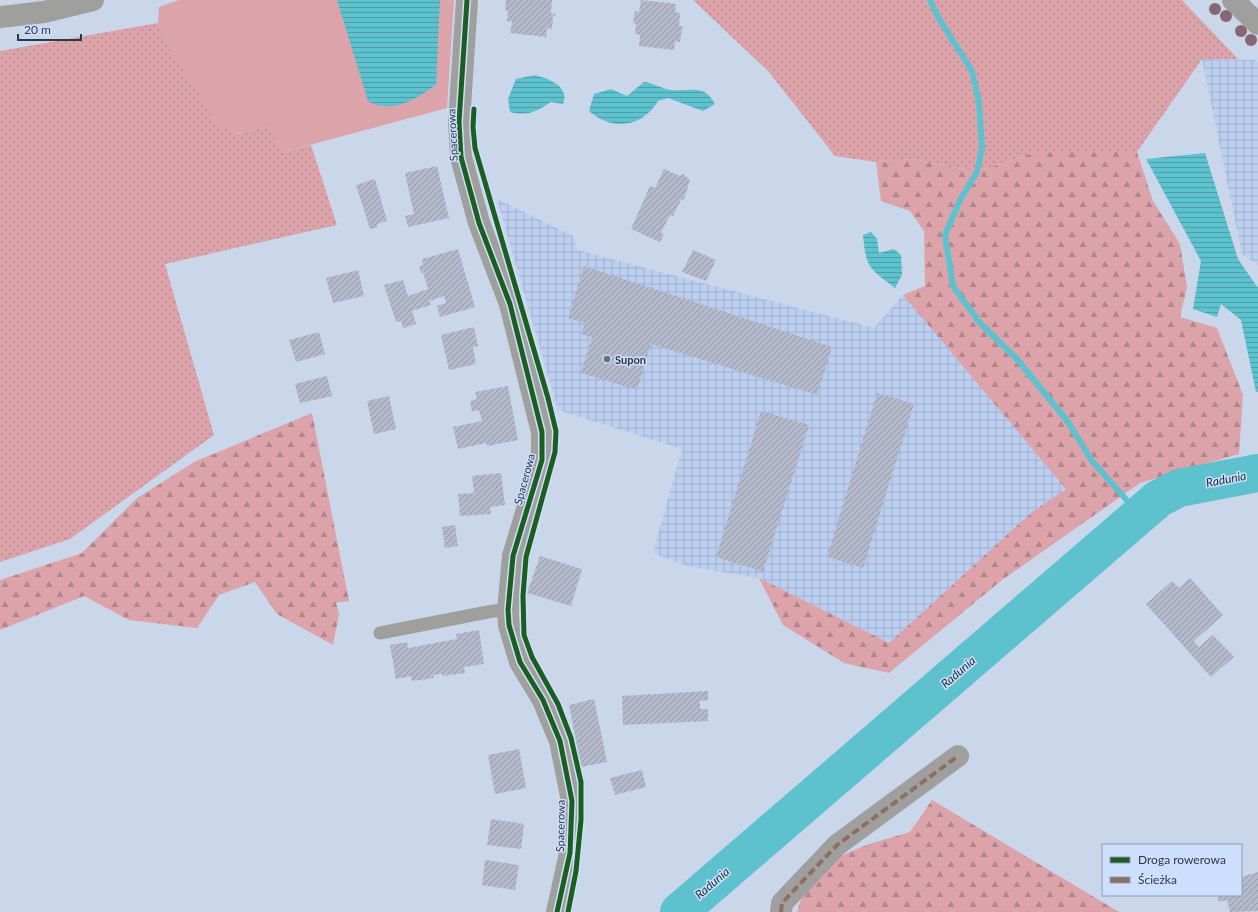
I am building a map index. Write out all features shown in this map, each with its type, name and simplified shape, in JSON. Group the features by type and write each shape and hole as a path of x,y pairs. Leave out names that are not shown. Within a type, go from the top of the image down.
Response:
{"street":[{"path":"0,17 44,12 93,0"},
{"name":"Spacerowa","path":"467,0 459,122 460,157 479,223 510,304 542,432 542,460 513,556 508,610 509,625 520,662 543,700 560,741 572,801 570,853 557,912"},
{"path":"1233,0 1258,24"},
{"path":"781,912 782,903 837,845 958,756"}],"lane":[{"path":"380,633 493,611 508,610"}],"shaded area":[{"path":"337,0 440,0 436,85 404,104 386,106 377,105 368,101"},
{"path":"1202,59 1256,60 1258,63 1258,265 1242,254"},
{"path":"535,75 552,81 561,88 564,92 563,104 551,102 536,111 523,114 510,112 508,99 516,79"},
{"path":"644,82 671,90 702,91 711,97 715,104 703,111 668,98 658,101 644,117 626,124 607,122 589,111 594,94 611,89 627,96"},
{"path":"1205,153 1238,259 1258,288 1258,392 1256,392 1241,320 1221,304 1217,317 1193,309 1201,261 1146,159"},
{"path":"497,199 573,236 577,250 874,328 903,295 1067,489 1032,512 889,643 759,578 687,566 653,553 682,449 558,410"},
{"path":"871,232 877,239 879,253 894,249 901,255 902,275 895,288 879,276 870,266 866,254 863,235"}],"green space":[{"path":"179,0 454,0 447,108 280,153 270,126 248,132 236,133 216,123 167,44 158,23 159,7"},
{"path":"693,0 1182,0 1238,59 1202,59 1137,152 1036,152 977,172 913,159 876,162 835,156 768,71"},
{"path":"158,23 167,44 237,134 271,126 281,153 311,145 337,225 165,264 214,435 70,539 0,562 0,51"},
{"path":"1036,152 1137,152 1153,201 1180,244 1187,287 1180,317 1217,328 1243,395 1239,454 1140,483 1002,580 889,673 844,663 783,625 759,578 889,643 1032,512 1066,489 903,295 925,286 924,231 910,211 881,201 876,162 913,159 977,172"},
{"path":"312,413 349,601 336,603 339,614 333,645 277,614 255,582 219,595 197,628 129,620 84,596 0,630 0,580 82,553 136,499 194,462"},
{"path":"932,800 1119,912 797,912 801,899 835,858 869,844 910,832"}],"building":[{"path":"506,0 552,0 551,13 556,14 555,16 553,15 552,29 547,28 546,37 510,33 512,22 507,21 508,11 505,10"},
{"path":"641,0 676,4 675,12 680,13 679,26 684,27 682,29 680,42 675,41 674,50 639,46 640,35 635,34 636,24 633,23 635,11 639,12"},
{"path":"437,166 449,218 408,227 405,216 414,214 405,173"},
{"path":"664,169 680,176 683,174 690,180 684,199 681,200 673,216 670,215 661,233 664,234 660,242 631,229 650,186 655,188"},
{"path":"375,179 387,221 377,224 378,227 370,229 356,185"},
{"path":"458,249 475,307 440,317 437,306 446,303 444,296 429,301 431,305 412,311 416,324 403,328 401,321 396,322 384,285 403,280 408,296 428,289 423,272 421,273 419,266 423,265 422,259"},
{"path":"693,250 716,260 706,281 682,272"},
{"path":"584,266 832,347 817,395 651,344 637,390 581,373 592,337 581,334 585,323 568,318"},
{"path":"358,270 364,296 333,303 326,278"},
{"path":"474,327 478,346 473,347 476,364 449,370 441,335"},
{"path":"319,332 325,354 296,362 289,340"},
{"path":"327,376 332,396 300,403 295,384"},
{"path":"508,386 518,440 487,446 486,443 458,449 453,427 482,421 479,410 472,412 470,401 477,399 475,392"},
{"path":"877,393 914,404 863,568 827,557"},
{"path":"389,396 396,429 374,434 367,401"},
{"path":"761,411 809,425 763,572 716,557"},
{"path":"501,473 505,505 490,507 491,514 460,516 458,494 474,493 472,476"},
{"path":"455,525 458,546 445,548 442,527"},
{"path":"540,556 582,569 571,606 527,593"},
{"path":"1190,578 1223,615 1194,641 1199,647 1213,635 1234,657 1211,677 1146,604 1172,581 1179,588"},
{"path":"479,630 484,664 464,667 465,673 442,676 442,674 433,675 434,678 412,681 411,676 396,679 390,645 407,642 408,648 457,639 456,634"},
{"path":"708,691 708,700 700,701 700,709 708,709 708,721 623,725 622,696"},
{"path":"594,699 607,762 581,767 569,705"},
{"path":"519,749 526,788 495,794 488,755"},
{"path":"642,770 646,787 615,795 610,778"},
{"path":"491,819 524,824 521,849 487,845"},
{"path":"485,860 519,865 515,890 482,885"},
{"path":"1258,872 1258,911 1230,912 1227,900 1219,902 1217,896 1242,896 1242,877"}],"waterway":[{"path":"930,0 938,17 972,71 979,102 982,148 977,172 960,200 945,235 953,286 980,323 1017,359 1068,422 1092,461 1140,515"},
{"name":"Radunia","path":"679,912 1158,499 1179,488 1258,473"}],"marked path":[{"path":"781,912 782,903 837,845 958,756"}],"cycle path":[{"path":"467,0 459,122 461,157 479,223 510,304 542,432 542,460 513,556 508,610 509,625 520,662 543,700 560,741 572,801 570,853 557,912"},
{"path":"474,109 473,127 475,148 548,398 556,431 555,452 526,557 523,596 524,635 532,657 558,704 571,738 581,782 581,820 576,871 568,912"}],"place":[{"name":"Supon","path":"607,359"}]}
